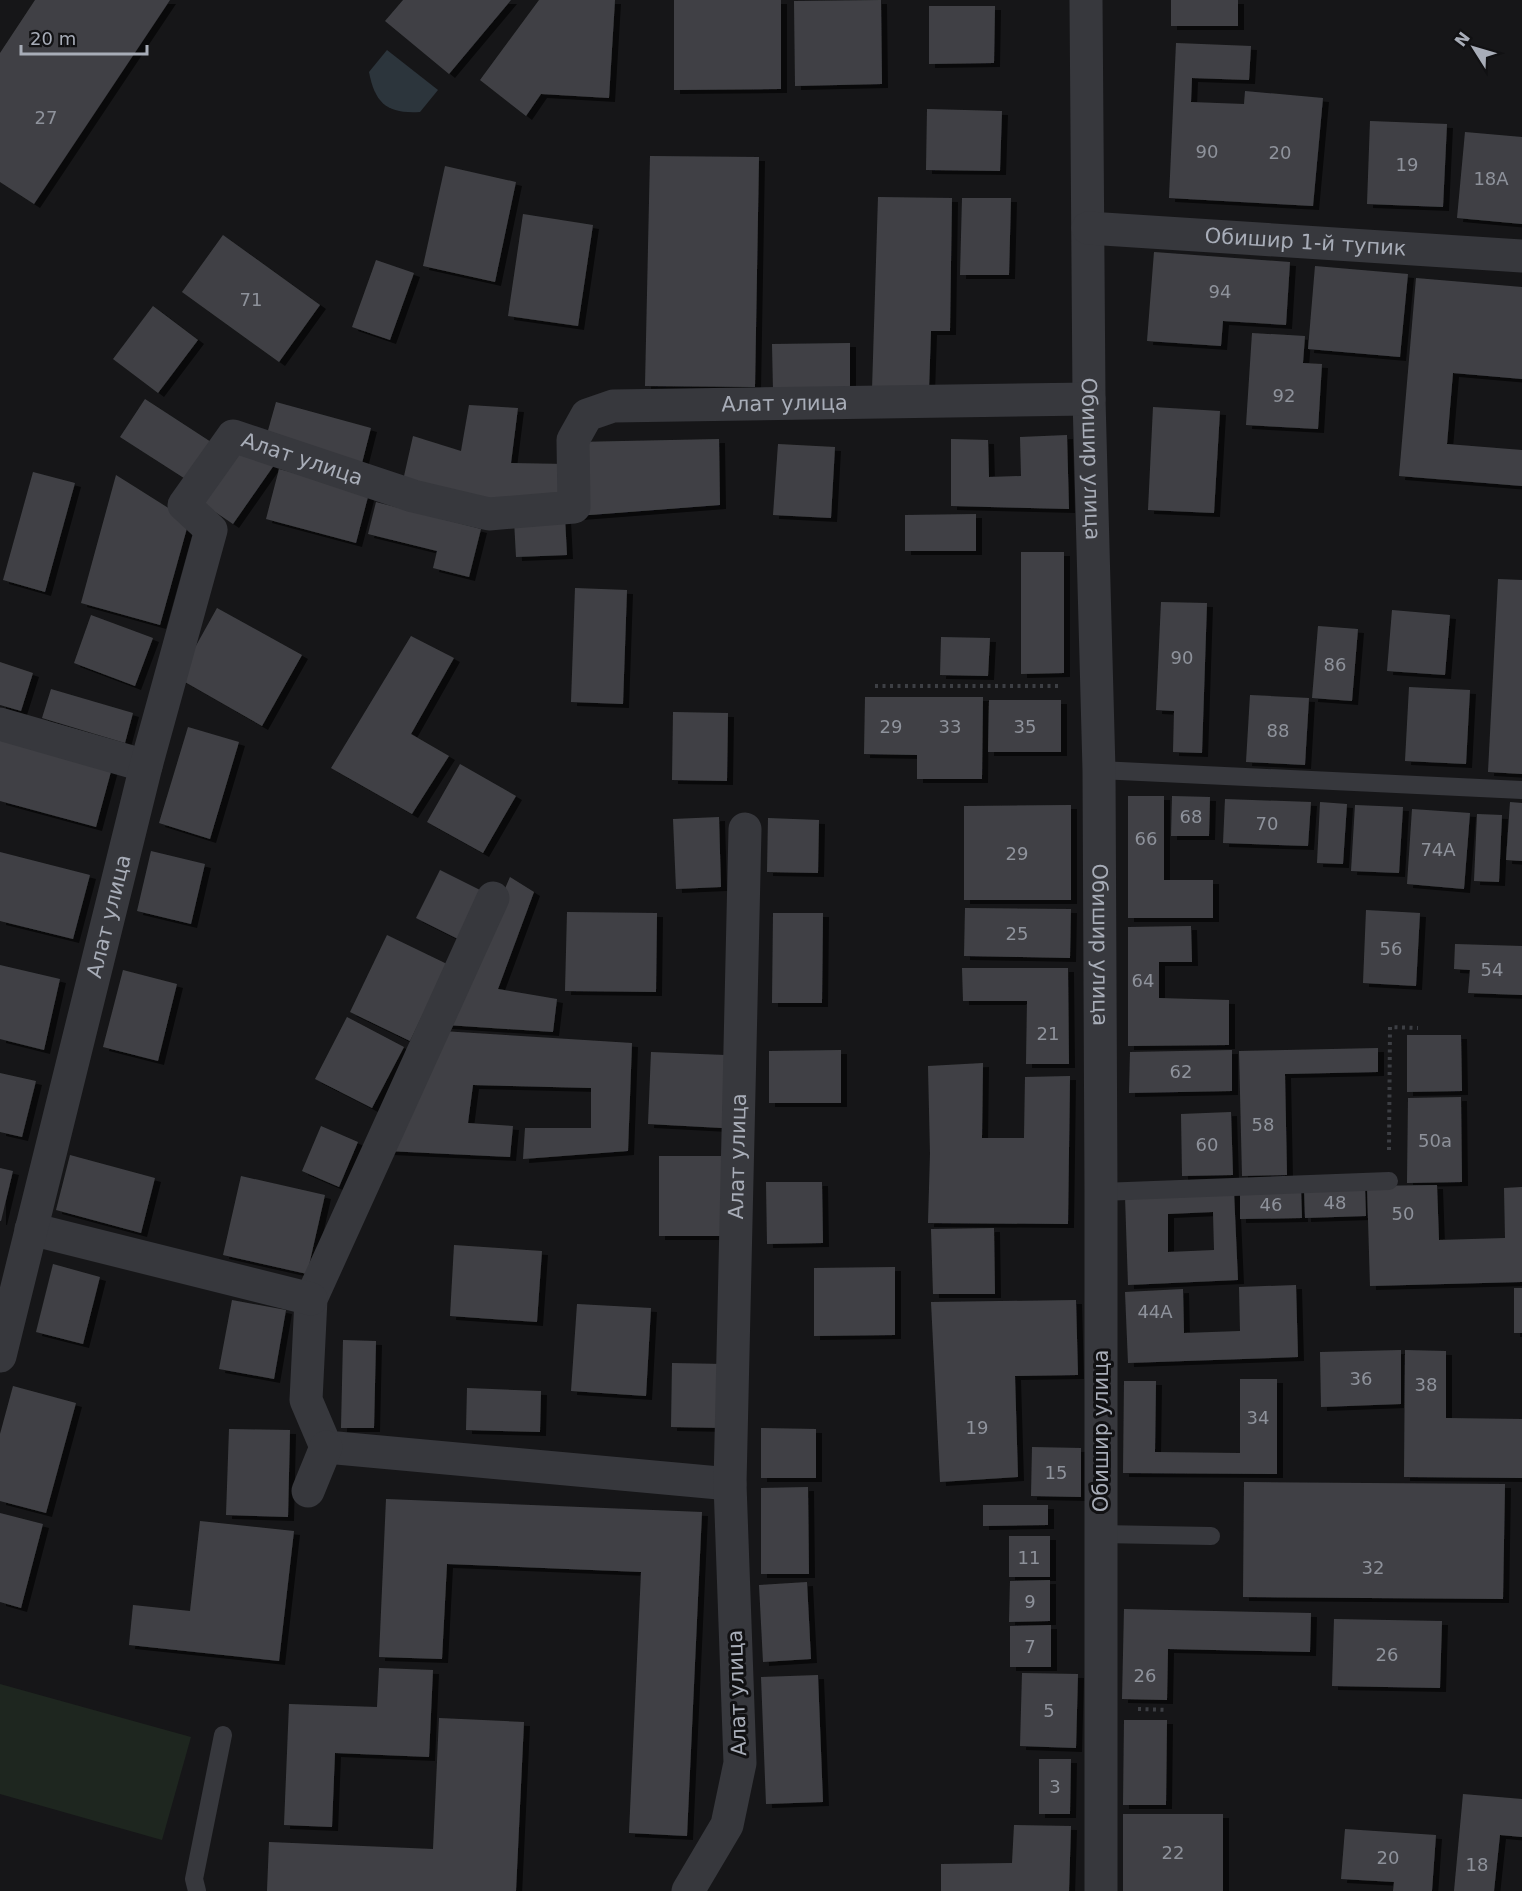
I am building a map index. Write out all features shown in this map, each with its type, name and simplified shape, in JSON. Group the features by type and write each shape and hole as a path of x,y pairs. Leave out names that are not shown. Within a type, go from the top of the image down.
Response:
{"street":[{"name":"Обишир улица","path":"1086,0 1089,399 1099,771 1101,1891"},
{"name":"Обишир 1-й тупик","path":"1088,228 1522,256"},
{"name":"Алат улица","path":"0,1356 146,766 211,530 184,505 233,436 413,496 489,514 574,507 573,440 587,415 613,406 1089,399"},
{"path":"0,724 146,766"},
{"name":"Алат улица","path":"688,1891 727,1825 740,1763 730,1484 745,829"},
{"path":"308,1491 326,1447 306,1400 311,1299 493,898"},
{"path":"31,1229 311,1299"},
{"path":"326,1447 730,1484"}],"lane":[{"path":"1099,771 1522,790"},
{"path":"1101,1192 1389,1181"},
{"path":"1101,1534 1211,1536"},
{"path":"197,1891 194,1879 224,1735"}],"path":[{"path":"875,686 1096,686"},
{"path":"1389,1181 1390,1027 1418,1028"}],"shaded area":[{"path":"387,50 438,90 420,112 391,109 379,99 375,92 369,72"},
{"path":"0,1684 191,1737 162,1840 0,1794"}],"building":[{"path":"35,0 170,0 34,204 0,182 0,53"},
{"path":"403,0 511,0 449,74 385,21"},
{"path":"539,0 615,0 609,98 541,94 526,116 480,80"},
{"path":"674,0 781,0 781,89 674,90"},
{"path":"881,0 882,84 795,86 794,1"},
{"path":"1171,0 1238,0 1238,26 1171,26"},
{"path":"929,6 995,6 994,63 929,64"},
{"path":"1176,43 1251,46 1249,80 1192,78 1191,102 1244,104 1245,91 1323,98 1313,206 1169,198"},
{"path":"927,109 1002,111 1000,171 926,170"},
{"path":"1370,121 1447,124 1443,207 1367,204"},
{"path":"1465,132 1522,137 1522,224 1457,218"},
{"path":"650,156 759,157 755,387 645,386"},
{"path":"445,166 516,182 495,282 423,266"},
{"path":"878,197 952,198 950,331 931,331 929,389 872,390"},
{"path":"962,198 1011,198 1009,275 960,275"},
{"path":"523,214 593,225 578,326 508,316"},
{"path":"223,235 320,305 279,362 182,292"},
{"path":"1154,252 1290,262 1286,325 1223,321 1221,346 1147,341"},
{"path":"376,260 414,273 390,340 352,327"},
{"path":"1315,266 1408,274 1400,357 1308,349"},
{"path":"1416,278 1522,287 1522,379 1453,373 1447,444 1522,450 1522,486 1399,476"},
{"path":"153,306 198,340 158,393 113,359"},
{"path":"1252,333 1305,336 1303,363 1322,364 1318,429 1246,425"},
{"path":"850,343 850,390 773,391 772,344"},
{"path":"145,399 211,442 187,480 120,437"},
{"path":"276,402 371,428 361,467 265,441"},
{"path":"469,405 518,408 511,463 566,464 564,501 483,506 402,485 413,436 461,451"},
{"path":"1153,407 1220,411 1214,513 1148,510"},
{"path":"1067,435 1069,509 951,506 951,439 988,440 989,477 1021,476 1020,437"},
{"path":"719,439 720,505 577,516 575,442"},
{"path":"778,444 835,447 831,518 773,515"},
{"path":"238,445 279,458 233,524 199,501"},
{"path":"279,469 369,493 356,543 266,519"},
{"path":"33,472 75,483 45,592 3,580"},
{"path":"116,475 189,521 160,625 81,603"},
{"path":"376,502 481,529 469,577 433,568 437,551 368,534"},
{"path":"976,514 976,551 905,551 905,515"},
{"path":"565,518 567,555 516,557 514,520"},
{"path":"1021,552 1064,552 1064,673 1021,674"},
{"path":"1498,579 1522,580 1522,774 1488,772"},
{"path":"575,588 627,590 623,704 571,702"},
{"path":"1161,602 1207,603 1202,753 1173,752 1174,711 1156,710"},
{"path":"217,608 302,655 262,726 178,678"},
{"path":"1392,610 1450,615 1445,675 1387,671"},
{"path":"91,615 153,638 135,686 74,663"},
{"path":"1318,626 1358,629 1352,701 1312,698"},
{"path":"411,636 454,658 411,734 449,756 412,814 331,768"},
{"path":"941,637 990,638 988,676 940,675"},
{"path":"0,662 33,673 21,711 0,705"},
{"path":"1409,687 1470,690 1466,764 1405,761"},
{"path":"51,689 133,713 125,743 42,718"},
{"path":"1250,695 1309,698 1305,765 1246,762"},
{"path":"865,697 983,697 982,779 917,779 917,755 864,754"},
{"path":"989,700 1061,700 1061,752 988,752"},
{"path":"673,712 728,713 727,781 672,780"},
{"path":"188,727 239,742 210,839 159,823"},
{"path":"0,738 112,768 96,827 0,801"},
{"path":"460,764 516,796 483,853 427,822"},
{"path":"1128,796 1164,796 1164,880 1213,880 1213,918 1128,918"},
{"path":"1172,796 1210,797 1209,836 1171,836"},
{"path":"1225,799 1311,802 1308,846 1223,843"},
{"path":"1320,802 1347,804 1343,864 1317,863"},
{"path":"1510,802 1522,803 1522,861 1506,860"},
{"path":"1071,805 1071,900 964,900 964,806"},
{"path":"1355,805 1403,807 1399,873 1351,871"},
{"path":"1412,809 1470,813 1464,889 1407,884"},
{"path":"1477,814 1502,815 1499,882 1474,881"},
{"path":"719,817 721,887 676,889 673,819"},
{"path":"768,818 819,820 818,873 767,872"},
{"path":"151,851 205,864 191,924 137,911"},
{"path":"0,852 90,875 73,939 0,921"},
{"path":"440,870 486,893 462,941 416,918"},
{"path":"510,877 534,892 498,989 557,999 553,1032 446,1025"},
{"path":"965,908 1071,909 1070,958 964,956"},
{"path":"1366,910 1420,913 1416,986 1363,983"},
{"path":"567,912 657,913 656,992 565,991"},
{"path":"773,913 823,913 822,1003 772,1003"},
{"path":"1191,926 1192,962 1159,962 1159,998 1229,1000 1229,1045 1128,1046 1128,927"},
{"path":"387,935 447,964 410,1041 350,1012"},
{"path":"1455,944 1522,946 1522,995 1468,993 1470,970 1454,969"},
{"path":"0,965 60,979 44,1050 0,1039"},
{"path":"962,968 1068,968 1069,1064 1026,1064 1027,1001 963,1001"},
{"path":"123,970 177,984 158,1061 103,1047"},
{"path":"347,1017 404,1047 372,1108 315,1079"},
{"path":"442,1031 632,1043 628,1151 523,1159 525,1128 591,1128 591,1088 473,1085 468,1123 513,1126 510,1157 387,1151"},
{"path":"1407,1035 1461,1035 1462,1091 1407,1092"},
{"path":"1378,1048 1378,1072 1285,1074 1287,1175 1242,1176 1239,1051"},
{"path":"841,1050 841,1103 769,1103 769,1051"},
{"path":"1232,1050 1232,1091 1129,1093 1130,1052"},
{"path":"651,1052 725,1055 722,1128 648,1124"},
{"path":"983,1063 982,1138 1024,1138 1025,1077 1070,1076 1068,1224 928,1223 930,1154 928,1066"},
{"path":"0,1073 36,1081 22,1137 0,1132"},
{"path":"1461,1097 1462,1182 1407,1183 1408,1098"},
{"path":"1231,1112 1233,1175 1182,1176 1181,1114"},
{"path":"321,1126 358,1142 339,1187 302,1171"},
{"path":"70,1155 155,1178 141,1233 56,1210"},
{"path":"659,1156 721,1156 721,1236 659,1236"},
{"path":"0,1168 13,1171 1,1221 0,1221"},
{"path":"241,1176 325,1195 307,1274 223,1255"},
{"path":"766,1182 822,1182 823,1243 767,1244"},
{"path":"1437,1185 1439,1240 1505,1238 1504,1188 1522,1187 1522,1282 1370,1286 1367,1186"},
{"path":"1365,1187 1366,1216 1305,1218 1304,1188"},
{"path":"1301,1188 1302,1218 1240,1219 1240,1190"},
{"path":"1234,1192 1238,1280 1128,1285 1125,1196","holes":["1213,1212 1214,1250 1168,1252 1168,1214"]},
{"path":"994,1228 995,1294 933,1294 931,1229"},
{"path":"454,1245 542,1251 537,1322 450,1316"},
{"path":"53,1264 100,1277 83,1344 36,1332"},
{"path":"895,1267 895,1335 814,1336 814,1268"},
{"path":"1296,1285 1298,1357 1128,1363 1125,1292 1183,1289 1184,1333 1240,1331 1239,1287"},
{"path":"1514,1288 1522,1288 1522,1333 1514,1333"},
{"path":"232,1300 286,1310 274,1379 219,1369"},
{"path":"1076,1300 1078,1375 1015,1376 1018,1477 940,1482 931,1302"},
{"path":"577,1304 651,1308 646,1396 571,1391"},
{"path":"343,1340 376,1341 374,1428 341,1428"},
{"path":"1401,1350 1401,1404 1321,1407 1320,1352"},
{"path":"1405,1350 1446,1351 1446,1418 1522,1419 1522,1478 1404,1477"},
{"path":"672,1363 723,1364 722,1428 671,1427"},
{"path":"1240,1379 1277,1379 1277,1474 1123,1473 1124,1381 1156,1381 1155,1452 1240,1453"},
{"path":"13,1386 76,1403 46,1513 0,1501 0,1434"},
{"path":"467,1388 541,1391 540,1432 466,1430"},
{"path":"761,1428 816,1429 816,1478 761,1478"},
{"path":"229,1429 290,1430 288,1517 226,1515"},
{"path":"1032,1447 1081,1448 1081,1497 1031,1496"},
{"path":"1244,1482 1505,1484 1503,1599 1243,1597"},
{"path":"808,1487 809,1574 761,1574 761,1488"},
{"path":"386,1499 702,1512 687,1836 629,1833 641,1572 447,1564 442,1659 379,1657"},
{"path":"983,1505 1048,1505 1048,1525 983,1526"},
{"path":"0,1513 43,1524 21,1608 0,1602"},
{"path":"200,1521 294,1531 279,1661 129,1645 133,1605 190,1611"},
{"path":"1009,1536 1050,1536 1050,1577 1009,1577"},
{"path":"1050,1580 1050,1621 1009,1622 1010,1581"},
{"path":"807,1582 811,1659 763,1662 759,1585"},
{"path":"1124,1609 1311,1613 1310,1652 1168,1649 1167,1700 1122,1699"},
{"path":"1334,1619 1442,1621 1440,1688 1332,1686"},
{"path":"1051,1625 1051,1667 1010,1667 1010,1626"},
{"path":"379,1668 433,1670 429,1757 335,1753 332,1827 284,1825 289,1704 377,1707"},
{"path":"1022,1673 1078,1674 1076,1748 1020,1746"},
{"path":"818,1675 823,1802 766,1804 761,1677"},
{"path":"439,1718 524,1722 516,1891 267,1891 269,1842 433,1849"},
{"path":"1124,1720 1167,1720 1166,1805 1123,1805"},
{"path":"1039,1759 1071,1759 1070,1814 1039,1814"},
{"path":"1463,1794 1522,1799 1522,1837 1500,1835 1494,1891 1454,1891"},
{"path":"1123,1814 1223,1814 1223,1891 1123,1891"},
{"path":"1014,1825 1071,1826 1069,1891 941,1891 941,1864 1012,1863"},
{"path":"1345,1829 1436,1835 1432,1891 1393,1891 1394,1882 1341,1879"}]}
